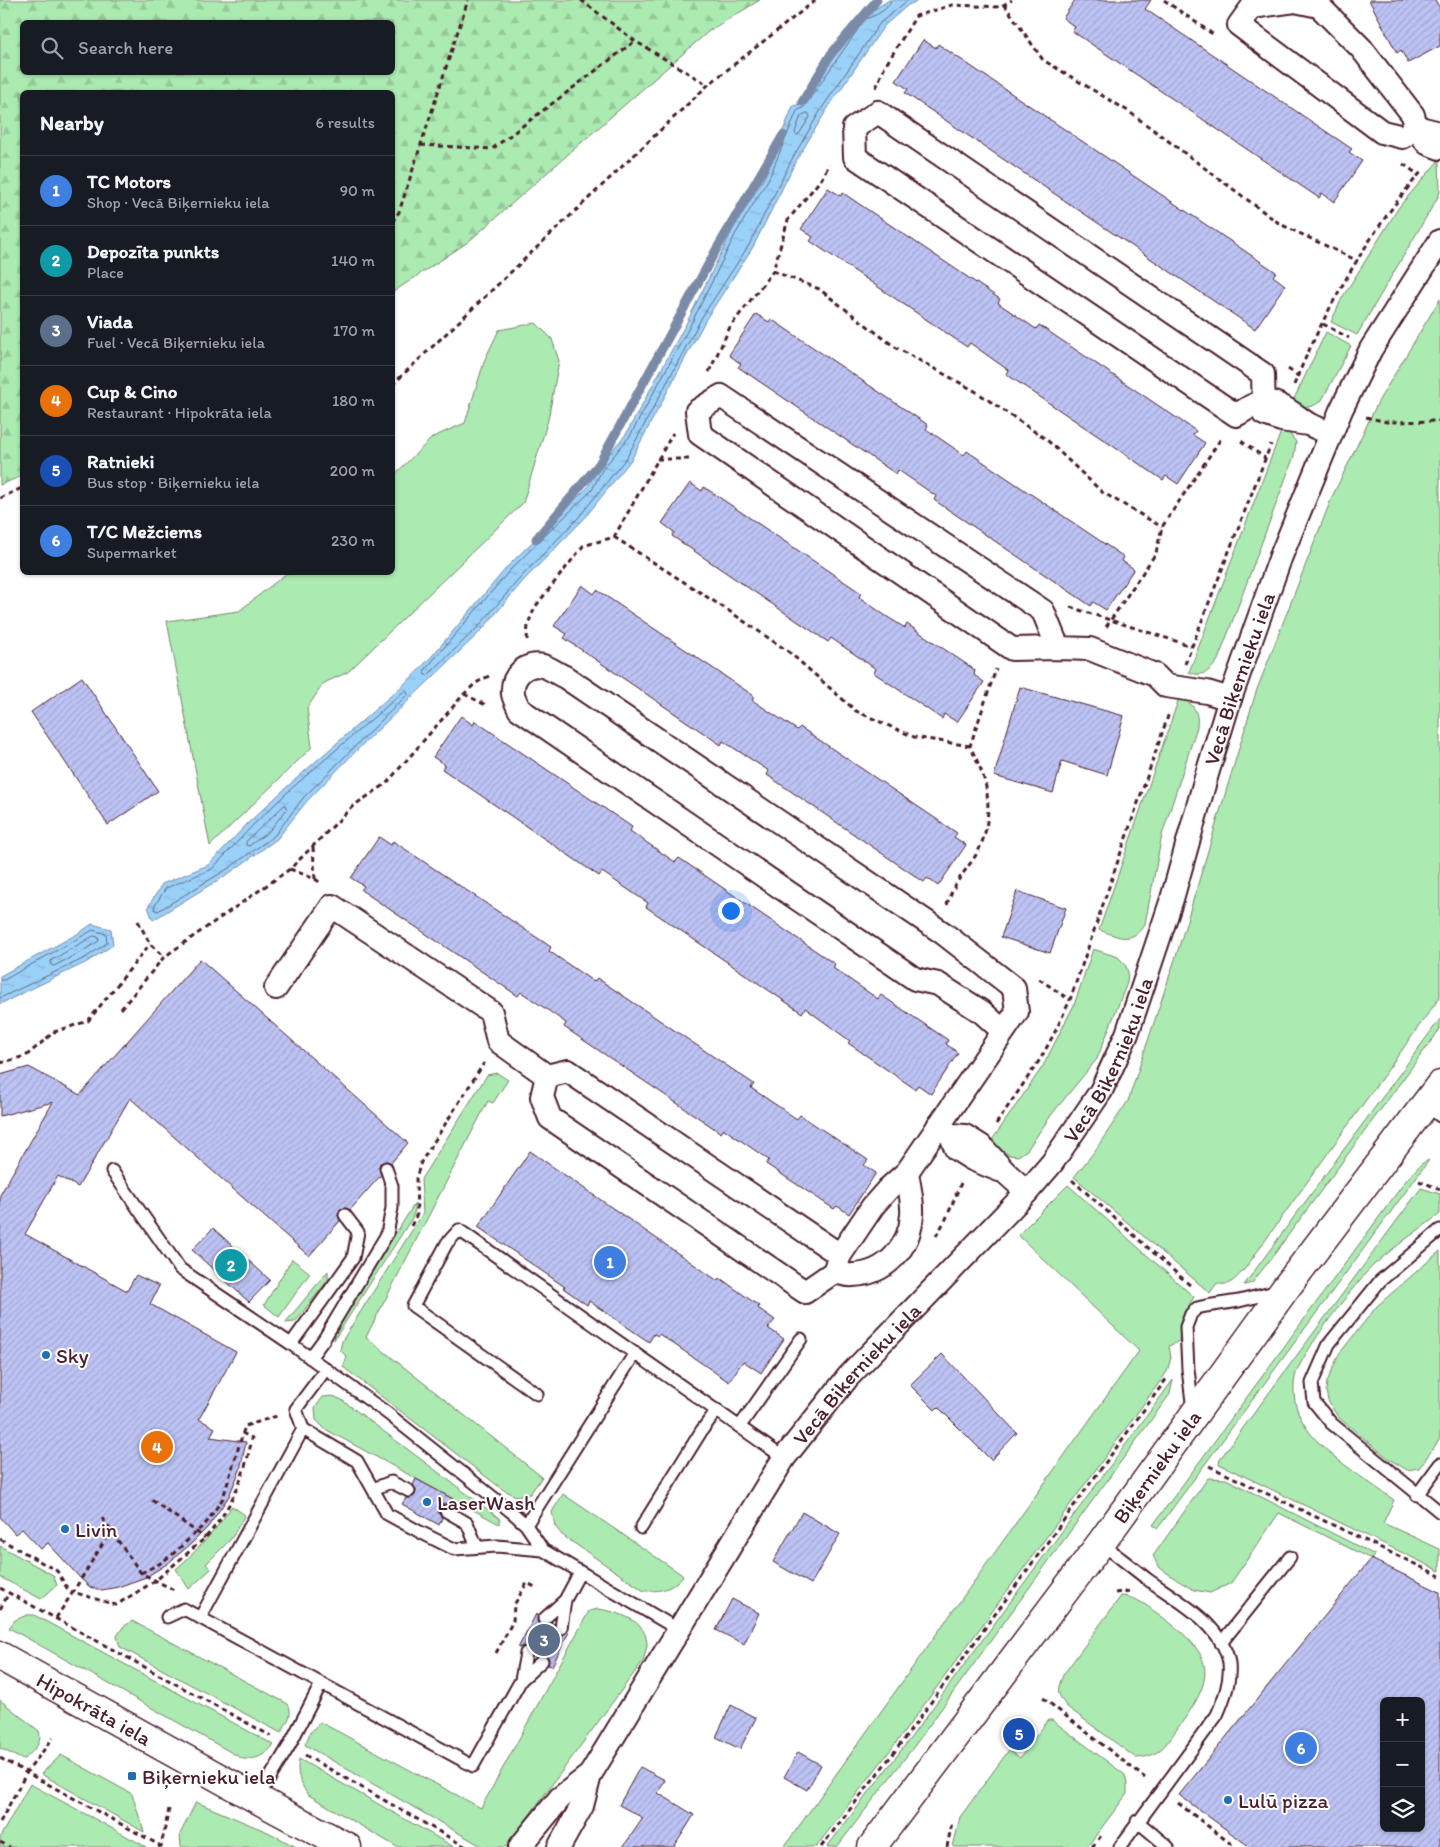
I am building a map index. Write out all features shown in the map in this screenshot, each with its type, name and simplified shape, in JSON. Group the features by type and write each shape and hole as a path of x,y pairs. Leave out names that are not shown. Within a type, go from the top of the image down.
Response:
{"main road":[{"name":"Biķernieku iela","path":"872,1847 1101,1543 1285,1290 1435,1101"},
{"name":"Hipokrāta iela","path":"0,1656 346,1847"}],"street":[{"path":"1440,132 1416,127 1403,137 1382,132 1239,25 1252,7 1295,1 1319,6 1361,48 1413,115 1416,127 1427,143 1440,148"},
{"path":"1277,409 1263,374 886,117 878,112 854,128 855,157 1236,415 1277,409 1332,434"},
{"name":"Vecā Biķernieku iela","path":"560,1847 582,1806 590,1775 784,1458 848,1377 1027,1192 1052,1162 1101,1091 1126,1034 1172,899 1206,774 1230,699 1281,556 1341,410 1371,349 1440,241"},
{"path":"1058,648 1043,611 721,396 697,411 700,434 1012,649 1090,649 1154,676 1166,686 1179,683 1230,699"},
{"path":"547,1076 542,1097 550,1118 805,1292 837,1264 872,1206 945,1131 1003,1031 1017,1012 1014,988 968,955 943,934 565,677 545,666 533,665 521,670 514,682 513,694 519,709 914,979 938,984 982,1012 1003,1031"},
{"path":"276,988 332,906 490,1012 498,1041 547,1076 568,1071 852,1275 873,1271 889,1262 902,1248 910,1233 913,1213 907,1172"},
{"path":"945,1131 965,1136 977,1153 1005,1172 1027,1192"},
{"name":"Vecā Biķernieku iela","path":"520,1847 560,1798 590,1775"}],"lane":[{"path":"310,1358 324,1339 386,1234 392,1208 392,1186 386,1168"},
{"path":"112,1171 180,1269 291,1344 387,1413 526,1526 542,1550"},
{"path":"291,1344 353,1258 358,1232 345,1216"},
{"path":"537,1394 413,1306 447,1244 459,1230 784,1458"},
{"path":"1439,1510 1417,1495 1331,1423 1314,1402 1312,1382 1328,1344 1380,1281 1440,1230"},
{"path":"1194,1415 1188,1369 1186,1326 1191,1314 1197,1308 1239,1301 1285,1290"},
{"path":"740,1426 802,1338"},
{"path":"526,1526 635,1353"},
{"path":"326,1369 296,1409 303,1429 357,1461 387,1514 454,1549 497,1546 542,1550 679,1630"},
{"path":"642,1528 702,1430 717,1410"},
{"path":"200,1618 303,1429"},
{"path":"1417,1495 1440,1464"},
{"path":"373,1489 391,1482 410,1491"},
{"path":"446,1511 467,1523 477,1547"},
{"path":"1101,1543 1196,1614 1213,1631 1221,1643 1229,1663 1225,1698 1217,1715 1137,1821 1120,1847"},
{"path":"1221,1643 1290,1558"},
{"path":"544,1619 565,1600 580,1572"},
{"path":"561,1628 565,1600"},
{"path":"167,1617 184,1609 473,1766 521,1680 542,1661"},
{"path":"521,1680 526,1652"},
{"path":"257,1799 321,1684"},
{"path":"1137,1821 1168,1847"}],"path":[{"path":"395,218 399,212 468,0"},
{"path":"581,0 635,41 708,85"},
{"path":"395,381 708,85 816,0"},
{"path":"875,90 884,68 916,16 952,5 1000,7 1012,0"},
{"path":"1004,4 1043,60 1128,110 1280,224 1358,261"},
{"path":"421,145 492,149 635,41"},
{"path":"527,641 528,624 535,607 583,546 614,537 670,436 697,411 699,393 730,328 773,271 788,220 822,178 830,163"},
{"path":"934,1241 946,1219 964,1174 1041,1058 1070,1000 1191,646 1265,458 1277,409 1298,376 1338,293 1396,204 1424,169"},
{"path":"773,271 818,289 895,346 975,391 1047,440 1102,492 1162,527"},
{"path":"1341,410 1387,422 1440,421"},
{"path":"1090,649 1156,553 1162,527 1226,431"},
{"path":"1234,436 1265,458"},
{"path":"0,498 20,489"},
{"path":"614,537 789,652 856,711 914,737 970,746"},
{"path":"943,934 944,915 950,894 960,875 975,856 983,838 987,821 987,790 984,776 970,746 997,666 1012,649"},
{"path":"121,1009 164,957 290,869 353,806 386,784 464,694 476,683 491,675"},
{"path":"313,847 315,879"},
{"path":"290,869 315,879 328,888"},
{"path":"138,921 150,944 164,957"},
{"path":"0,1063 26,1056 54,1032 88,1021 150,944"},
{"path":"410,1227 417,1214 416,1178 421,1162 498,1041"},
{"path":"1052,1162 1198,1293 1206,1306"},
{"path":"1420,1181 1440,1189"},
{"path":"822,1847 905,1738 1170,1374"},
{"path":"141,1573 173,1554 207,1522 223,1498 244,1426 296,1409"},
{"path":"0,1539 57,1571 67,1588 73,1592 116,1605 155,1581 180,1561 211,1531 230,1502 248,1460 252,1438 242,1432"},
{"path":"1209,1466 1440,1576"},
{"path":"152,1500 205,1538"},
{"path":"102,1518 110,1532 146,1577"},
{"path":"56,1618 110,1532"},
{"path":"173,1554 180,1561"},
{"path":"496,1652 513,1621 514,1605 527,1583 537,1588"},
{"path":"0,1588 288,1746 466,1847"},
{"path":"1115,1593 1129,1591 1136,1594"},
{"path":"0,1609 9,1593"},
{"path":"1043,1698 1147,1779 1141,1786"},
{"path":"0,1822 27,1772 54,1738"},
{"path":"0,1758 161,1847 169,1809"},
{"path":"1161,1790 1235,1847"},
{"path":"947,1847 952,1822"},
{"path":"1092,1847 1104,1832"},
{"path":"0,1842 10,1847"}],"green space":[{"path":"0,0 760,0 709,31 468,242 395,291 395,90 20,90 20,477 0,485"},
{"path":"1439,160 1440,192 1438,197 1357,335 1331,322 1342,298 1399,207"},
{"path":"1440,299 1440,997 1244,1270 1229,1283 1217,1283 1210,1293 1074,1177 1094,1152 1128,1101 1178,950 1256,692 1332,497 1379,400"},
{"path":"536,323 552,339 559,361 548,420 523,503 348,672 324,683 307,708 312,747 210,846 167,621 239,611 284,575 395,575 395,474 433,437 465,423 485,359 499,330"},
{"path":"1326,332 1351,346 1322,400 1307,407 1292,403"},
{"path":"1282,429 1289,433 1296,442 1294,456 1218,660 1206,672 1194,674 1189,672"},
{"path":"1179,698 1192,705 1197,717 1197,727 1162,835 1145,924 1135,935 1125,938 1119,937 1099,930"},
{"path":"1093,949 1118,957 1125,964 1128,972 1127,983 1097,1059 1052,1114 1027,1150 1018,1156 1009,1155 990,1143 1043,1066 1074,1005"},
{"path":"1440,1019 1440,1029 1270,1260 1252,1283 1244,1285"},
{"path":"497,1073 508,1080 493,1103 488,1101 366,1337 542,1477 530,1494 516,1496 502,1489 343,1367 347,1357 340,1350 342,1341 423,1213 421,1179 487,1075"},
{"path":"1429,1160 1158,1528 1153,1525 1407,1179 1421,1164"},
{"path":"1068,1185 1194,1297 1183,1318 1179,1341 1169,1346 1171,1357 1167,1372 902,1735 816,1847 784,1847 1139,1351 1018,1235"},
{"path":"1421,1188 1440,1194 1440,1214 1384,1256 1357,1284 1307,1352 1295,1377 1294,1395 1301,1419 1321,1445 1345,1465 1394,1500 1383,1523 1440,1549 1440,1571 1219,1464 1220,1459"},
{"path":"415,1203 412,1218 334,1340 337,1327"},
{"path":"1440,1251 1440,1439 1419,1468 1407,1470 1389,1459 1338,1417 1328,1401 1327,1382 1339,1354 1377,1306"},
{"path":"292,1259 310,1273 279,1317 264,1305"},
{"path":"328,1271 328,1280 295,1322 285,1323"},
{"path":"1173,1380 1170,1394 915,1745 837,1847 827,1847 909,1740"},
{"path":"333,1396 342,1400 499,1518 499,1524 325,1429 316,1420 315,1408 323,1397"},
{"path":"1208,1478 1226,1479 1375,1555 1371,1559 1279,1513 1231,1583 1210,1593 1194,1590 1160,1568 1153,1556"},
{"path":"563,1494 683,1576 666,1589 644,1591 562,1535 555,1526 552,1512"},
{"path":"232,1506 245,1515 231,1539 206,1564 211,1569 189,1589 176,1569 192,1555"},
{"path":"0,1546 53,1575 57,1585 41,1599 0,1577"},
{"path":"1121,1596 1133,1598 1142,1603 1179,1630 1201,1655 1205,1668 1204,1681 1199,1695 1190,1711 1165,1745 1156,1753 1136,1758 1066,1706 1058,1691 1063,1675"},
{"path":"598,1609 623,1615 643,1630 647,1646 643,1661 506,1847 483,1847 305,1745 310,1733 320,1722 481,1808 589,1611"},
{"path":"27,1615 34,1615 274,1745 260,1756 252,1759 243,1759 9,1628 15,1620"},
{"path":"132,1621 288,1704 290,1715 281,1733 120,1647 117,1636 123,1627"},
{"path":"0,1700 39,1731 40,1740 25,1759 19,1758 0,1748"},
{"path":"1048,1720 1052,1720 1125,1775 1127,1794 1087,1847 953,1847 960,1817 1009,1750 1020,1758"},
{"path":"61,1755 132,1794 144,1832 41,1774"},
{"path":"299,1759 454,1847 397,1847 307,1794 299,1777"},
{"path":"30,1784 146,1847 0,1847 0,1837"},
{"path":"196,1802 270,1833 296,1847 181,1847 180,1834"}],"water":[{"path":"889,0 920,0 908,5 884,26 826,111 796,161 753,247 706,319 631,460 583,520 524,580 482,630 357,750 307,801 277,839 231,872 153,920 148,907 162,884 208,865 249,822 289,785 411,678 508,566 588,487 598,467 626,434 687,322 732,231 765,176 793,106 800,104 864,11 869,13"},
{"path":"92,924 111,929 113,945 87,962 0,1004 0,976"}],"building":[{"path":"1075,0 1151,0 1145,9 1352,149 1349,152 1362,161 1334,202 1322,193 1319,198 1072,31 1075,27 1063,18"},
{"path":"1369,0 1435,0 1440,8 1440,46 1408,63 1401,50 1397,53"},
{"path":"923,40 936,48 938,44 1276,272 1273,276 1285,285 1255,329 905,93 908,89 896,81"},
{"path":"828,188 841,196 843,193 1000,299 998,303 1036,329 1039,325 1196,431 1193,435 1205,443 1178,484 1166,476 1163,480 1006,374 1008,370 970,343 967,347 810,241 813,237 801,229"},
{"path":"756,314 769,322 771,319 928,425 926,429 964,455 967,451 1124,557 1122,561 1134,569 1106,610 1093,602 1091,606 934,500 936,496 898,470 896,474 738,367 741,364 729,355"},
{"path":"690,483 702,491 704,487 861,593 859,597 886,616 905,628 907,624 975,670 974,675 984,682 957,722 944,714 942,719 874,673 876,669 831,638 828,642 672,536 674,532 662,523"},
{"path":"582,585 594,594 597,590 754,696 752,700 797,730 800,727 957,833 954,837 966,845 938,886 927,878 924,882 767,775 769,771 723,741 721,745 564,638 567,634 554,626"},
{"path":"82,677 158,791 108,825 31,712"},
{"path":"1020,687 1124,716 1107,775 1062,761 1053,793 994,776"},
{"path":"461,716 473,725 475,721 632,827 630,831 675,862 679,858 835,964 833,968 878,999 881,995 948,1040 946,1044 958,1053 931,1094 918,1085 915,1089 848,1043 850,1041 805,1008 802,1013 646,907 648,903 602,872 599,876 442,769 445,765 433,757"},
{"path":"379,837 391,845 393,841 551,947 549,951 594,982 597,978 754,1084 751,1088 797,1119 800,1115 868,1160 864,1165 876,1173 849,1214 837,1206 834,1209 766,1164 769,1160 724,1129 721,1133 564,1027 566,1023 521,992 518,996 361,890 364,886 351,878"},
{"path":"1017,891 1066,908 1050,953 1001,937"},
{"path":"200,959 408,1143 391,1163 387,1161 380,1163 381,1175 350,1210 340,1209 338,1215 340,1221 309,1256 130,1098 78,1187 58,1176 25,1234 127,1291 136,1275 159,1286 150,1304 236,1352 199,1419 215,1428 210,1437 246,1442 240,1470 229,1496 208,1527 167,1564 146,1577 118,1587 102,1590 90,1587 48,1543 41,1549 22,1529 15,1534 0,1517 0,1195 53,1102 0,1116 0,1075 29,1067 80,1095"},
{"path":"530,1151 718,1281 720,1278 775,1320 768,1328 784,1339 761,1373 743,1361 729,1382 659,1334 658,1336 654,1334 649,1342 589,1301 587,1305 563,1288 565,1287 478,1227"},
{"path":"213,1228 270,1280 249,1302 192,1250"},
{"path":"942,1354 1017,1433 991,1460 938,1407 935,1410 910,1385"},
{"name":"LaserWash","path":"416,1479 453,1499 450,1504 443,1504 439,1508 439,1514 442,1518 439,1525 402,1504 406,1498 415,1495 416,1490 413,1485"},
{"path":"802,1512 840,1534 811,1584 773,1562"},
{"path":"1371,1559 1440,1592 1440,1847 1250,1847 1179,1795"},
{"path":"732,1599 759,1613 744,1644 716,1630"},
{"path":"536,1614 538,1615 537,1621 541,1626 546,1626 551,1622 554,1624 554,1630 557,1634 563,1635 569,1632 552,1666 548,1665 549,1659 545,1654 535,1657 530,1647 518,1648"},
{"path":"731,1705 756,1718 740,1749 716,1737"},
{"path":"798,1752 821,1765 807,1790 784,1777"},
{"path":"640,1767 665,1780 658,1793 694,1815 674,1847 623,1847 643,1818 619,1805"}],"waterway":[{"path":"802,102 831,54 877,0"},
{"path":"536,539 599,464 716,250 783,135"}],"place":[{"name":"TC Motors","path":"610,1262"},
{"name":"Depozīta punkts","path":"231,1265"},
{"name":"Sky","path":"46,1355"},
{"name":"Cup & Cino","path":"157,1447"},
{"name":"LaserWash","path":"427,1502"},
{"name":"Livin","path":"65,1529"},
{"name":"Viada","path":"544,1640"},
{"name":"Ratnieki","path":"1019,1734"},
{"name":"T/C Mežciems","path":"1301,1748"},
{"name":"Biķernieku iela","path":"132,1776"},
{"name":"Lulū pizza","path":"1228,1800"}]}
